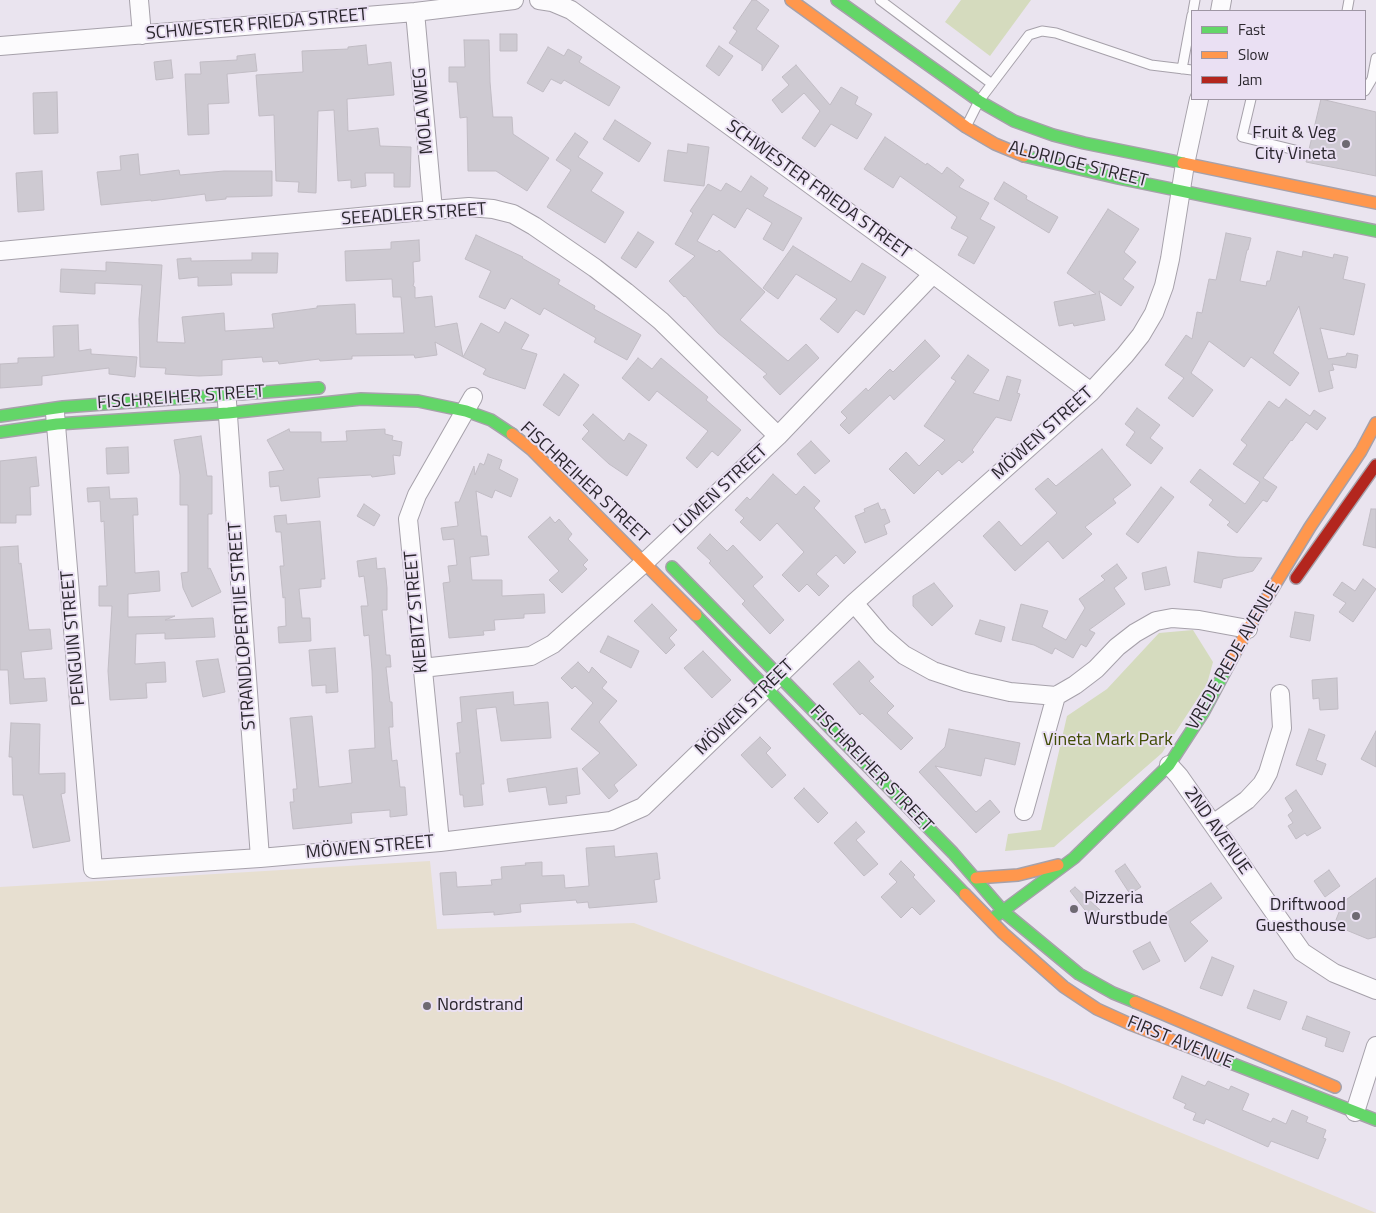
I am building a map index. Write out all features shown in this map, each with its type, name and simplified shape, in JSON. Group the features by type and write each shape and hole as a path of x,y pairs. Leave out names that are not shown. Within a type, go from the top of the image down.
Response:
{"street":[{"path":"139,0 142,35"},
{"name":"SCHWESTER FRIEDA STREET","path":"0,46 415,12 514,0"},
{"name":"SCHWESTER FRIEDA STREET","path":"539,0 552,2 571,10 933,274 1091,392"},
{"name":"ALDRIDGE STREET","path":"791,0 966,128 995,144 1027,157 1118,178 1376,230"},
{"name":"ALDRIDGE STREET","path":"838,0 979,101 1014,121 1053,135 1376,203"},
{"name":"MOLA WEG","path":"415,12 433,210"},
{"name":"MÖWEN STREET","path":"93,869 260,858 440,842 611,821 643,807 854,603 1091,392 1141,335 1154,313 1164,286 1180,190 1199,100"},
{"name":"SEEADLER STREET","path":"0,251 433,210 469,207 494,209 513,214 534,226 595,268 661,321 778,436"},
{"name":"LUMEN STREET","path":"422,668 532,656 553,644 650,552 778,436 933,274"},
{"name":"FISCHREIHER STREET","path":"0,432 56,416 227,395 328,387"},
{"name":"STRANDLOPERTJIE STREET","path":"227,395 260,858"},
{"name":"FISCHREIHER STREET","path":"0,416 228,413 361,400 471,401 491,420 511,432 650,552 773,681 1003,933"},
{"name":"KIEBITZ STREET","path":"440,842 408,520 417,494 471,401"},
{"name":"PENGUIN STREET","path":"56,416 93,869"},
{"name":"VREDE REDE AVENUE","path":"991,920 1074,858 1176,773 1203,714 1248,629 1310,527 1361,452 1376,423"},
{"path":"1361,452 1376,461"},
{"name":"VREDE REDE AVENUE","path":"1292,583 1376,465"},
{"name":"FISCHREIHER STREET","path":"650,552 773,681 976,878 1004,912 1020,920"},
{"path":"854,603 882,636 904,655 933,671 966,682 1010,692 1056,696 1075,685 1096,669 1117,647 1135,633 1156,621 1172,618 1199,620 1248,629"},
{"path":"1213,824 1247,800 1262,784 1268,773 1282,728 1280,694"},
{"path":"1024,811 1056,696"},
{"name":"2ND AVENUE","path":"1176,773 1302,952 1334,974 1376,990"},
{"path":"976,878 1034,872 1074,858"},
{"path":"1003,933 1020,920"},
{"name":"FIRST AVENUE","path":"1020,920 1079,974 1112,993 1355,1098 1376,1120"},
{"name":"FIRST AVENUE","path":"1003,933 1064,987 1097,1010 1130,1024 1355,1098"},
{"path":"1355,1098 1376,1046"}],"lane":[{"path":"880,0 992,84"},
{"path":"1182,69 1191,20"},
{"path":"966,128 979,101 1029,35 1042,31 1056,33 1150,65 1191,70"},
{"path":"1366,89 1372,79 1376,58"},
{"path":"1251,100 1242,137 1295,150"}],"green space":[{"path":"961,0 1031,0 990,56 945,22"},
{"name":"Vineta Mark Park","path":"1193,630 1213,662 1207,684 1162,753 1054,847 1005,851 1008,834 1041,830 1067,716 1107,689 1159,633"}],"sand":[{"name":"Nordstrand","path":"430,861 437,929 634,923 1058,1082 1376,1213 0,1213 0,887"}],"building":[{"path":"752,0 756,0 769,10 756,29 779,46 762,71 762,65 729,43 737,31 733,28"},
{"path":"500,34 517,34 517,51 500,51"},
{"path":"464,40 489,40 493,117 512,117 513,134 549,158 527,191 496,171 468,171 467,117 460,118 457,82 449,82 449,67 465,67"},
{"path":"366,45 368,65 391,62 394,95 347,99 348,131 378,128 380,146 411,147 410,187 394,187 394,173 365,173 366,186 351,188 351,180 338,181 334,110 318,111 316,193 298,192 299,182 276,181 274,115 259,116 256,75 303,72 302,51 348,49 348,47"},
{"path":"719,46 733,56 719,76 706,66"},
{"path":"548,47 564,56 568,49 582,57 579,62 620,87 609,106 564,80 561,84 551,79 543,92 527,83"},
{"path":"255,54 257,71 227,74 229,103 208,104 209,134 188,135 185,74 201,74 200,62 237,60 237,56"},
{"path":"171,60 173,78 156,80 154,62"},
{"path":"796,65 830,105 841,87 858,97 855,104 872,114 857,139 831,124 815,147 802,138 820,111 804,93 782,113 772,100 789,85 782,77"},
{"path":"57,92 58,133 34,134 33,93"},
{"path":"1321,100 1376,112 1376,176 1306,162"},
{"path":"615,120 651,143 639,162 603,139"},
{"path":"575,133 588,142 578,157 603,173 591,191 624,212 605,243 547,207 571,170 556,160"},
{"path":"885,137 942,174 947,167 964,180 959,187 989,203 980,219 995,227 974,264 958,255 968,237 951,228 957,217 900,176 893,188 864,169"},
{"path":"688,144 709,147 704,186 664,181 668,150 687,153"},
{"path":"138,154 140,175 179,170 180,175 224,171 272,171 272,196 226,197 226,199 206,201 205,194 101,205 97,172 121,170 120,156"},
{"path":"42,171 44,210 18,212 16,173"},
{"path":"751,176 768,188 763,196 802,218 783,251 763,239 772,223 747,208 735,228 713,214 697,241 717,252 719,250 765,292 740,320 788,361 806,344 819,358 780,395 763,377 767,374 718,333 669,281 695,256 675,244 693,213 690,211 708,184 721,191 726,183 741,192"},
{"path":"1004,182 1027,196 1026,199 1058,217 1049,233 994,199"},
{"path":"1108,209 1139,229 1124,252 1136,262 1123,279 1134,287 1121,306 1099,291 1105,320 1074,326 1073,323 1059,326 1054,302 1096,294 1067,273"},
{"path":"638,232 654,242 636,268 621,258"},
{"path":"1226,233 1251,238 1240,281 1266,286 1267,281 1270,281 1277,251 1302,257 1303,251 1333,258 1334,254 1348,257 1343,279 1365,284 1354,335 1320,328 1328,359 1346,356 1347,353 1358,355 1356,368 1332,364 1334,370 1329,371 1333,388 1319,392 1299,306 1273,353 1299,373 1290,386 1251,357 1244,367 1209,341 1191,373 1213,390 1193,417 1168,398 1184,378 1165,365 1186,335 1192,339 1197,312 1202,313 1209,279 1216,280"},
{"path":"476,235 523,257 560,280 558,284 595,306 594,309 641,335 627,360 594,342 596,338 544,308 540,315 511,298 505,309 479,297 491,271 465,259"},
{"path":"419,240 420,261 413,262 415,298 432,296 435,327 457,323 463,357 435,342 437,355 415,358 414,355 352,356 352,359 320,361 319,359 279,364 278,361 263,362 262,357 222,360 222,375 165,374 166,368 140,367 139,319 142,285 95,283 95,294 60,292 61,269 106,271 106,262 162,265 157,342 185,343 182,317 224,313 225,331 274,328 272,314 317,308 317,306 355,304 356,334 404,333 401,297 393,297 392,279 346,281 345,251 391,249 391,242"},
{"path":"793,246 851,282 862,263 886,277 864,315 856,310 838,333 820,319 837,299 796,274 778,299 763,288"},
{"path":"252,253 278,253 277,273 231,273 232,285 198,286 198,277 179,279 177,259 191,258 191,261 252,260"},
{"path":"505,322 529,335 521,349 537,354 525,389 483,374 486,369 463,357 481,323 499,333"},
{"path":"78,325 79,351 91,349 91,354 137,357 135,377 109,374 109,368 42,376 42,385 0,388 0,364 18,363 18,358 54,357 53,326"},
{"path":"925,340 940,356 894,400 890,395 849,434 840,425 847,418 841,412 866,388 868,391 890,369 893,372"},
{"path":"968,355 989,370 973,393 999,401 1007,376 1021,380 1017,393 1020,394 1011,421 996,417 972,450 974,452 962,463 959,460 942,475 938,470 914,494 889,469 906,452 919,466 945,440 924,426 956,381 951,378"},
{"path":"638,358 652,369 661,358 708,397 706,400 741,430 718,456 712,451 697,468 686,458 708,431 657,391 649,401 622,378"},
{"path":"564,374 579,385 559,416 543,405"},
{"path":"1286,399 1310,416 1314,410 1326,418 1317,430 1306,422 1291,440 1263,478 1277,487 1267,502 1263,500 1237,533 1227,525 1230,522 1209,505 1213,500 1190,482 1200,469 1245,504 1260,482 1233,464 1247,445 1241,440 1269,401 1279,408"},
{"path":"1137,408 1160,425 1150,438 1163,448 1151,464 1126,445 1135,432 1125,424"},
{"path":"593,414 624,441 629,433 647,445 627,476 609,464 582,439 589,431 583,425"},
{"path":"289,429 290,432 321,432 321,442 347,441 346,431 385,429 385,434 393,436 392,440 402,442 400,456 393,455 395,474 372,477 371,475 318,478 320,497 281,501 279,486 270,487 269,472 284,470 267,440"},
{"path":"201,436 207,476 212,476 212,514 208,514 208,569 210,568 221,592 192,607 183,588 181,573 188,572 188,505 180,505 180,475 174,440"},
{"path":"811,441 830,461 815,474 797,454"},
{"path":"128,447 129,473 107,474 106,448"},
{"path":"1102,449 1131,485 1113,499 1116,503 1085,527 1092,534 1063,559 1048,541 1015,571 983,536 999,521 1021,546 1057,513 1035,489 1048,478 1056,486"},
{"path":"488,454 502,460 499,469 518,479 511,497 495,490 492,498 476,491 481,536 487,536 489,555 470,557 472,580 502,580 502,596 544,594 545,613 524,614 524,618 494,620 495,630 483,631 484,635 449,638 443,583 450,582 448,566 457,565 454,539 443,540 441,528 458,526 455,502 459,502 474,466 475,475 480,463 484,465"},
{"path":"36,457 39,486 30,487 31,515 16,515 16,523 0,523 0,461"},
{"path":"773,474 796,495 804,486 820,501 814,508 856,552 844,564 836,555 816,574 829,586 819,596 807,584 799,592 782,575 804,552 777,523 760,541 740,522 744,518 735,510 747,497 750,500"},
{"path":"109,487 110,499 137,498 138,515 133,515 135,573 159,571 160,591 128,594 128,617 175,616 165,620 213,618 215,637 165,639 165,633 136,634 135,664 165,662 166,682 146,683 147,698 110,700 108,671 112,606 99,606 99,586 107,586 104,521 101,522 100,501 88,502 87,488"},
{"path":"1161,487 1174,497 1138,543 1126,534"},
{"path":"878,503 881,510 885,509 890,522 884,525 887,534 865,543 855,516 865,512 864,509"},
{"path":"364,504 380,515 374,526 357,516"},
{"path":"1371,509 1376,509 1376,548 1363,545"},
{"path":"286,515 287,524 320,521 325,579 321,579 321,587 299,589 302,618 310,618 311,641 279,643 278,627 286,626 285,597 283,598 280,566 284,566 281,532 276,532 274,516"},
{"path":"550,517 555,523 559,519 572,534 568,539 588,560 583,565 587,569 562,593 549,580 559,571 528,537"},
{"path":"710,534 727,551 733,545 763,577 753,586 784,620 770,634 742,604 745,601 709,563 711,561 697,548"},
{"path":"18,546 29,630 50,629 52,649 21,652 24,679 45,678 47,701 10,704 8,670 0,670 0,547"},
{"path":"1198,552 1262,558 1253,571 1223,579 1221,588 1194,582"},
{"path":"376,558 377,569 385,568 387,588 387,610 382,610 386,655 390,655 391,667 386,667 390,702 392,702 393,727 389,727 392,761 397,760 400,787 405,787 407,815 390,817 390,810 351,813 352,823 293,829 290,802 294,802 293,789 297,789 290,718 312,716 319,787 352,783 349,750 375,748 369,635 364,636 361,606 368,606 364,576 359,577 357,561"},
{"path":"1117,564 1127,578 1114,588 1125,604 1089,630 1095,633 1086,647 1081,644 1073,658 1055,648 1052,654 1034,645 1012,640 1021,604 1048,611 1042,627 1066,640 1085,608 1079,599 1105,580 1101,576"},
{"path":"1166,567 1170,585 1145,590 1142,573"},
{"path":"1363,579 1376,589 1353,622 1339,612 1346,603 1333,595 1342,582 1355,591"},
{"path":"934,583 953,606 932,626 913,606 913,596"},
{"path":"652,604 677,630 669,638 675,645 666,654 634,621"},
{"path":"1295,612 1314,615 1310,641 1290,637"},
{"path":"980,620 1005,627 1001,642 975,634"},
{"path":"608,636 639,651 631,668 600,652"},
{"path":"335,648 338,692 326,693 326,685 312,686 309,650"},
{"path":"703,651 731,680 712,698 684,668"},
{"path":"218,659 225,692 203,697 196,661"},
{"path":"859,661 874,677 869,681 894,706 887,713 913,738 901,750 862,713 860,715 833,684"},
{"path":"578,662 589,673 592,667 607,682 602,688 617,701 599,722 637,765 614,785 618,791 609,799 582,769 600,753 571,729 593,703 575,686 572,689 561,678"},
{"path":"1337,678 1338,709 1320,710 1319,698 1313,699 1312,680"},
{"path":"513,692 514,705 548,702 551,738 501,741 496,707 476,709 484,784 481,784 483,805 464,807 463,795 460,795 456,753 460,753 457,723 462,722 460,697"},
{"path":"11,723 40,724 39,774 65,773 65,793 61,794 70,841 33,848 23,795 13,795 12,757 9,757"},
{"path":"949,729 1020,743 1015,765 985,758 981,776 935,766 976,812 990,800 1000,812 976,833 919,772 945,747"},
{"path":"1309,729 1325,735 1316,760 1326,764 1322,775 1296,765"},
{"path":"1376,731 1376,767 1361,759"},
{"path":"760,737 771,748 766,753 786,775 772,788 741,755"},
{"path":"577,768 580,794 566,796 567,803 549,805 546,787 509,792 507,779"},
{"path":"804,788 828,813 818,823 794,798"},
{"path":"1296,790 1321,828 1307,836 1305,833 1296,839 1288,826 1293,823 1288,815 1293,811 1285,798"},
{"path":"856,822 865,832 856,840 878,864 864,876 834,843"},
{"path":"614,846 615,857 657,853 660,879 654,880 657,902 589,908 588,902 577,903 576,900 520,904 521,912 494,915 494,912 443,915 440,873 456,872 457,887 492,885 491,880 502,879 501,867 542,862 542,876 564,875 565,888 589,886 586,848"},
{"path":"901,861 915,875 913,877 935,901 920,915 912,907 901,918 881,897 897,882 889,874"},
{"path":"1125,864 1141,887 1130,894 1115,871"},
{"path":"1329,870 1340,886 1325,897 1314,881"},
{"path":"1376,878 1376,937 1368,939 1334,925 1343,902"},
{"path":"1211,883 1222,898 1190,922 1208,941 1185,962 1164,914"},
{"path":"1075,887 1100,910 1092,919 1070,891"},
{"path":"1150,942 1160,961 1143,970 1133,951"},
{"path":"1212,957 1234,966 1222,996 1200,988"},
{"path":"1254,990 1287,1002 1280,1020 1247,1008"},
{"path":"1307,1016 1350,1032 1343,1052 1325,1046 1327,1038 1302,1029"},
{"path":"1182,1076 1205,1086 1208,1081 1229,1090 1231,1086 1249,1094 1242,1110 1271,1122 1273,1118 1286,1124 1292,1110 1308,1117 1306,1122 1326,1130 1323,1138 1326,1139 1318,1159 1271,1141 1268,1147 1206,1119 1204,1124 1193,1120 1196,1113 1184,1108 1186,1104 1173,1098"}],"traffic: fast":[{"path":"837,0 979,101 1014,121 1053,135 1084,143 1183,163"},
{"path":"1024,156 1118,178 1376,231"},
{"path":"0,416 63,407 319,388"},
{"path":"0,432 57,424 228,413 361,399 418,401 466,411 491,420 512,434"},
{"path":"672,567 953,853 1004,912 1079,974 1113,993 1135,1002"},
{"path":"696,615 965,894"},
{"path":"992,919 1074,858 1169,765 1203,713 1228,666"},
{"path":"1218,1058 1376,1120"}],"traffic: slow":[{"path":"791,0 966,127 995,144 1024,156"},
{"path":"1183,163 1376,203"},
{"path":"1228,666 1248,629 1310,527 1361,451 1376,423"},
{"path":"512,434 532,450 696,615"},
{"path":"976,878 1018,875 1058,865"},
{"path":"965,894 1003,933 1064,987 1097,1009 1130,1024 1218,1058"},
{"path":"1135,1002 1335,1087"}],"traffic: jam":[{"path":"1296,578 1376,465"}],"place":[{"name":"Fruit & Veg City Vineta","path":"1346,144"},
{"name":"Pizzeria Wurstbude","path":"1074,909"},
{"name":"Driftwood Guesthouse","path":"1356,916"},
{"name":"Nordstrand","path":"427,1006"}]}
